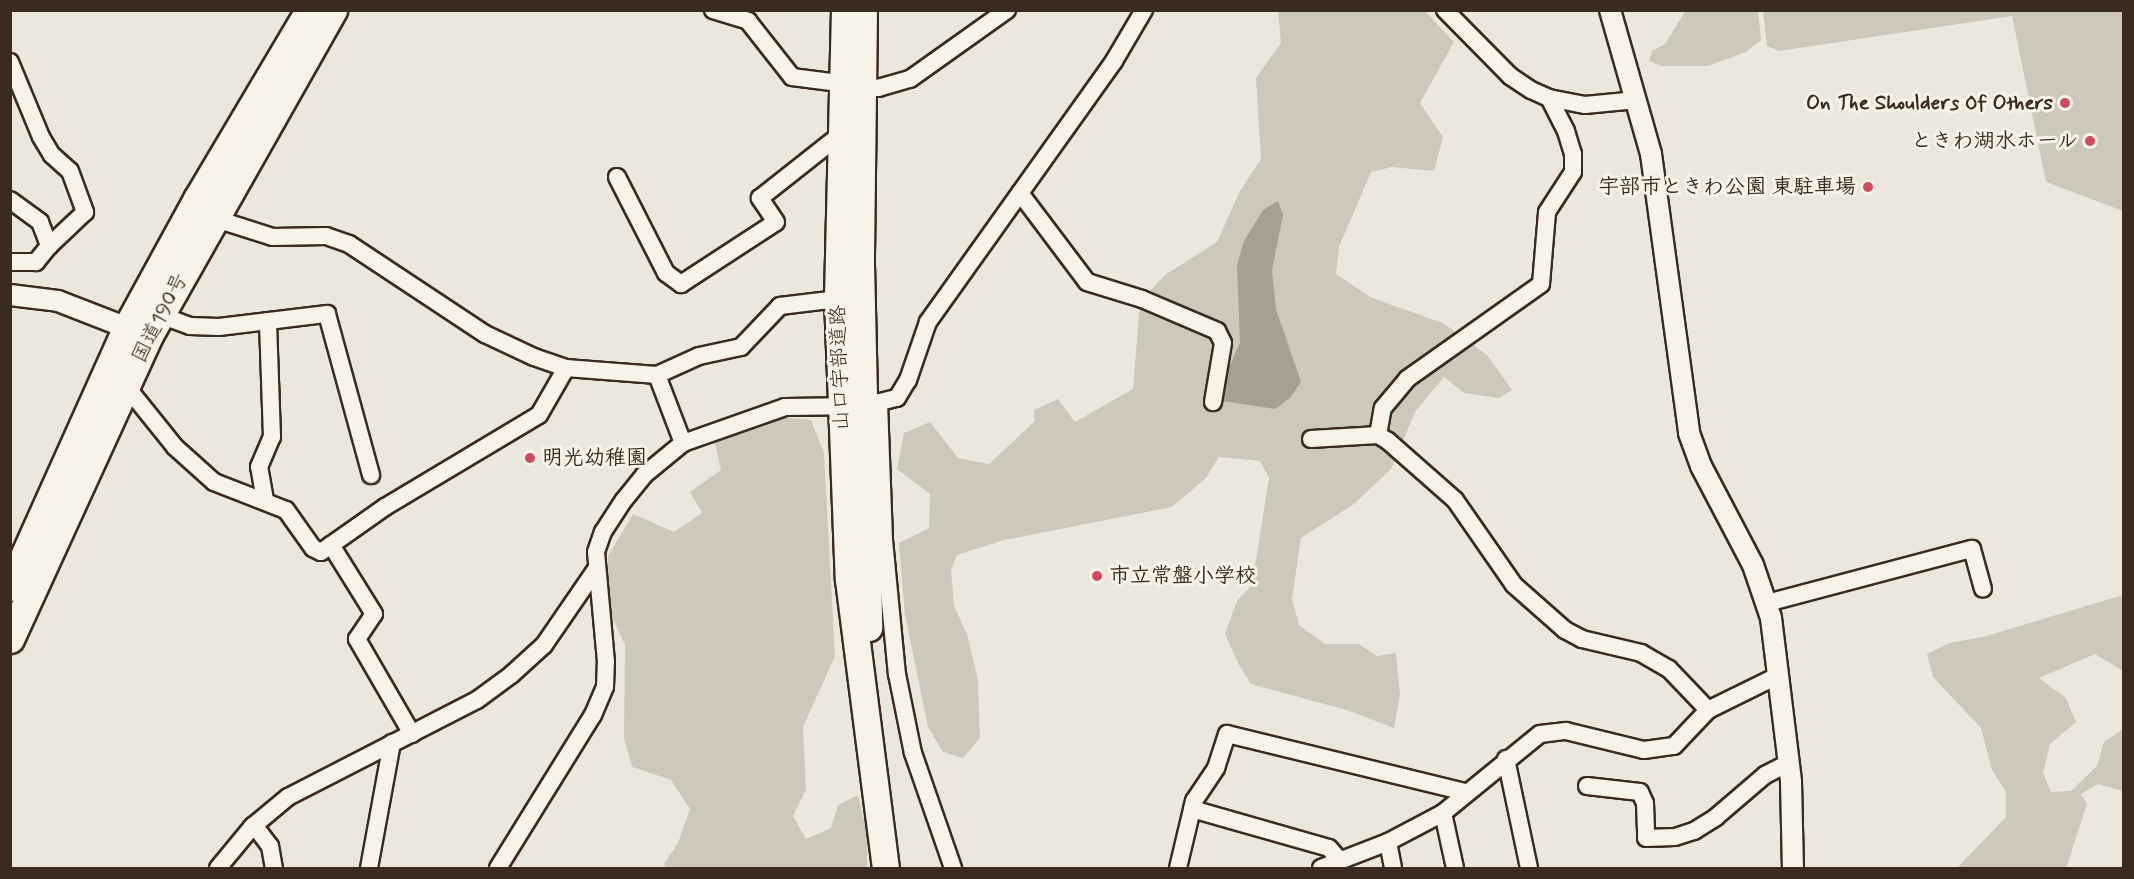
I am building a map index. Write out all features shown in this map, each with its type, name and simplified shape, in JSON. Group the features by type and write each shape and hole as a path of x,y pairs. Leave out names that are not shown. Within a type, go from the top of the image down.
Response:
{"highway":[{"name":"国道190号","path":"10,639 126,386 145,327 197,199 309,10"},
{"name":"国道190号","path":"10,587 145,327 213,218 333,10"}],"main road":[{"name":"山口宇部道路","path":"845,10 853,86 861,405 849,580 886,868"},
{"name":"山口宇部道路","path":"861,405 838,299 841,134 853,86 864,10"}],"street":[{"path":"713,10 748,21 792,77 878,88 910,79 1007,10"},
{"path":"498,868 594,715 604,687 606,662 596,552 603,532 644,475 683,443 785,407 861,405 897,398 908,380 928,322 1114,60 1144,10"},
{"path":"1445,10 1510,76 1549,98 1585,105 1636,100"},
{"path":"1610,10 1652,154 1689,433 1701,466 1748,555 1767,603 1779,675 1789,763 1793,868"},
{"path":"10,63 41,137 52,155 70,171 85,212 49,246 36,262 10,262"},
{"path":"1378,435 1383,408 1407,379 1541,284 1547,212 1573,172 1568,138 1549,98"},
{"path":"617,177 666,273 681,284 776,222 760,198 841,134"},
{"path":"1020,193 1087,282 1142,299 1217,331 1224,343 1213,402"},
{"path":"10,200 40,222 49,246"},
{"path":"213,218 273,237 326,236 349,244 485,334 566,368 657,375 699,356 741,347 780,306 838,299"},
{"path":"10,295 42,296 145,327 268,321 327,314 370,475"},
{"path":"265,500 260,467 272,437 268,321"},
{"path":"126,386 175,447 214,482 286,510 313,548 321,552 385,507 539,415 566,368"},
{"path":"657,375 683,443"},
{"path":"861,405 884,540 897,674 913,753 953,868"},
{"path":"1311,439 1378,435 1455,500 1514,585 1565,630 1582,639 1641,653 1669,669 1708,710"},
{"path":"331,545 375,614 357,639 412,734"},
{"path":"1767,603 1972,549 1983,589"},
{"path":"218,868 254,825 288,797 477,700 511,675 544,645 597,568"},
{"path":"1322,868 1388,842 1443,813 1465,792 1540,734 1554,731 1644,750 1674,746 1708,710 1779,675"},
{"path":"1178,868 1192,809 1216,768 1227,734 1465,792"},
{"path":"369,868 392,743"},
{"path":"1506,759 1529,868"},
{"path":"1587,786 1640,792 1645,803 1646,838 1675,837 1709,822 1765,776 1789,763"},
{"path":"1192,809 1329,848 1341,862"},
{"path":"1443,813 1455,868"},
{"path":"254,825 270,846 274,868"},
{"path":"1388,842 1393,868"}],"shaded area":[{"path":"1686,10 1758,11 1761,40 1746,52 1708,66 1661,66 1649,61 1652,51 1665,44"},
{"path":"1278,11 1425,11 1454,42 1420,103 1443,137 1434,171 1392,167 1371,172 1339,247 1336,274 1372,298 1443,323 1487,355 1512,390 1499,398 1464,393 1444,377 1415,412 1391,469 1354,504 1301,538 1292,599 1299,625 1325,644 1359,644 1377,656 1396,653 1400,695 1394,728 1350,711 1251,684 1239,665 1225,634 1237,601 1252,585 1269,478 1260,461 1219,457 1206,478 1172,507 1004,540 957,555 951,570 954,606 967,634 978,680 980,738 963,758 943,752 928,727 905,615 899,543 929,528 930,494 897,469 904,433 930,422 958,458 989,464 1034,422 1034,410 1058,399 1075,422 1133,389 1140,302 1165,275 1217,242 1240,191 1261,159 1256,78 1281,43"},
{"path":"1763,11 2123,11 2123,211 2046,182 2012,16 1779,51 1767,46"},
{"path":"1278,201 1283,215 1272,270 1276,309 1301,382 1290,398 1275,409 1222,401 1217,394 1240,343 1237,265 1244,241 1263,210"},
{"path":"777,417 811,420 824,453 835,656 803,727 806,790 793,816 806,839 831,828 838,805 858,795 867,833 867,868 666,868 664,864 678,843 690,809 671,780 632,767 624,738 625,645 608,608 608,556 633,514 674,532 702,513 690,492 721,470 714,439"},
{"path":"2123,595 2123,671 2095,654 2039,678 2066,698 2076,722 2050,744 2043,773 2051,792 2071,791 2097,766 2104,742 2123,729 2123,791 2098,784 2081,794 2087,804 2066,868 1957,868 2006,817 2006,792 1992,770 1981,728 1933,677 1927,654 1949,643 1983,637"}],"place":[{"name":"On The Shoulders Of Others","path":"2065,103"},
{"name":"ときわ湖水ホール","path":"2090,141"},
{"name":"宇部市ときわ公園 東駐車場","path":"1868,187"},
{"name":"明光幼稚園","path":"530,458"},
{"name":"市立常盤小学校","path":"1097,576"}]}
